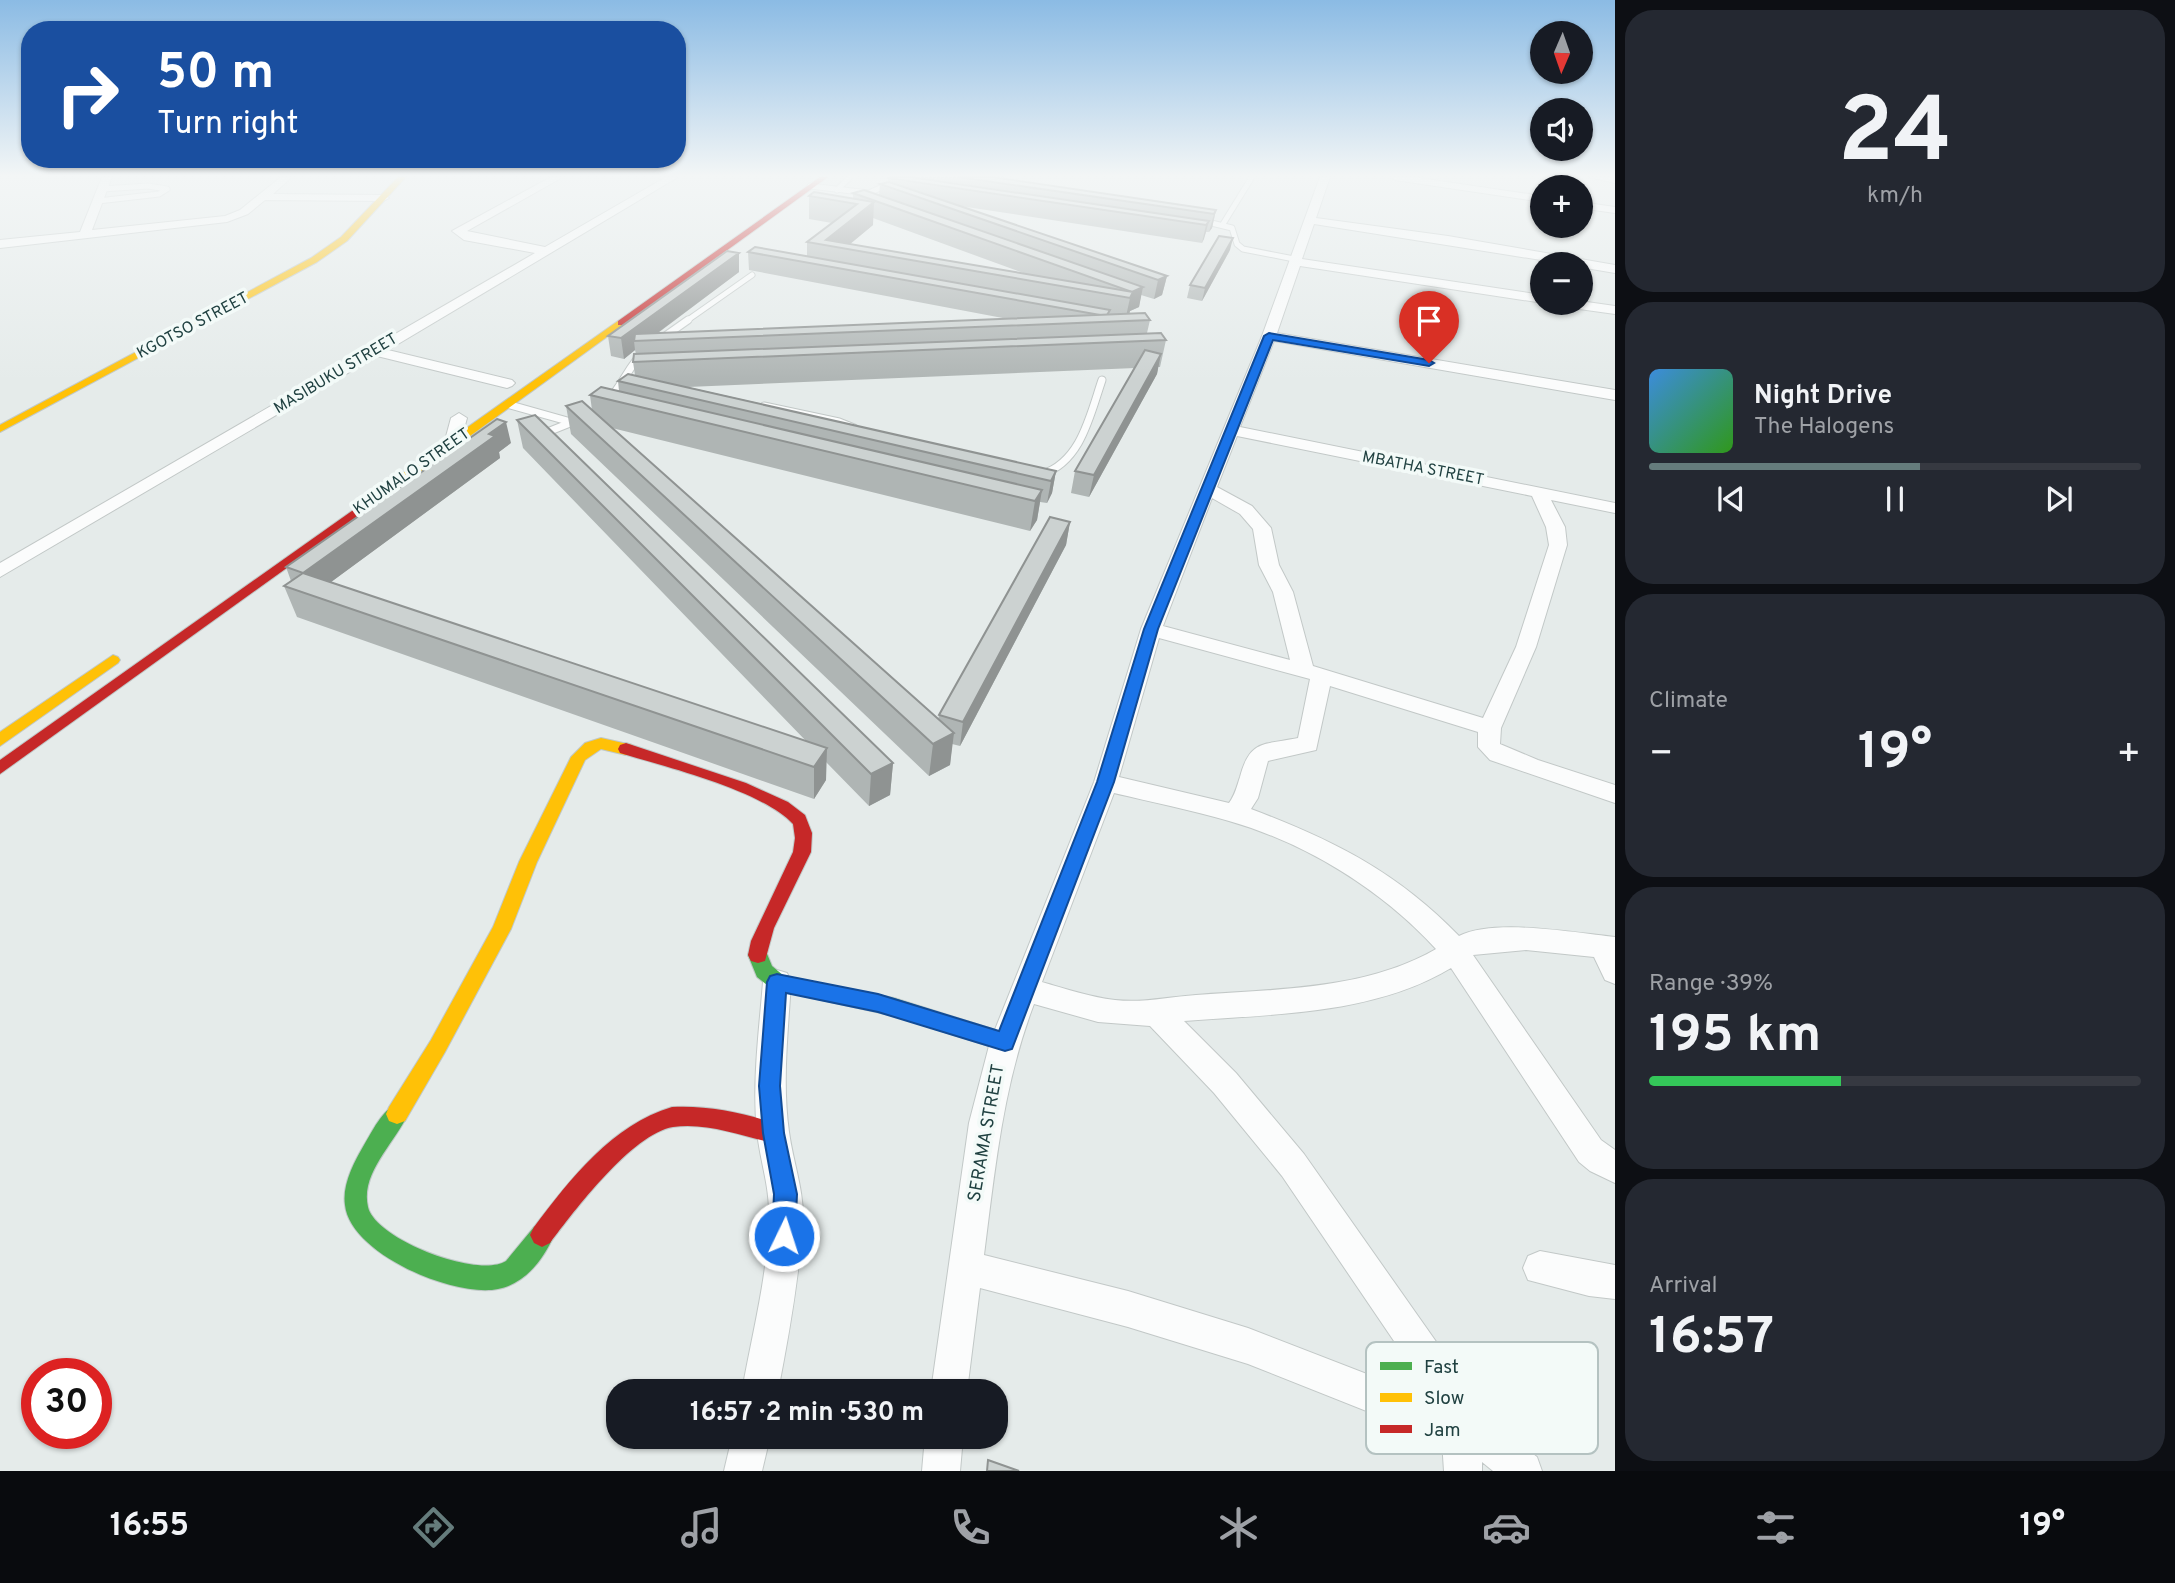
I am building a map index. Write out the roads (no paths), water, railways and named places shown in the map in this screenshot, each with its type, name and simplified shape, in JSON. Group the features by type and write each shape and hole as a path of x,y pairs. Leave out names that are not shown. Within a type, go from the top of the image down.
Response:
{"street":[{"name":"KGOTSO STREET","path":"0,429 314,260 335,246"},
{"path":"516,246 546,251"},
{"name":"MASIBUKU STREET","path":"0,571 555,246"},
{"name":"KHUMALO STREET","path":"664,272 705,246"},
{"name":"KHUMALO STREET","path":"0,768 452,444 719,246"},
{"name":"SERAMA STREET","path":"950,1379 985,1123 1005,1042 1106,782 1151,629 1269,336 1299,246"},
{"path":"1481,246 1615,269"},
{"path":"1294,260 1530,297"},
{"path":"1593,307 1615,310"},
{"path":"1269,336 1615,395"},
{"path":"374,351 513,379"},
{"path":"488,397 513,379"},
{"path":"452,444 464,414"},
{"name":"KHUMALO STREET","path":"436,433 464,414"},
{"name":"MBATHA STREET","path":"1230,430 1615,508"},
{"path":"1207,488 1246,510 1262,528 1269,565 1283,592 1312,673 1308,744 1261,754 1256,759 1246,798 1236,813"},
{"path":"1539,492 1560,542 1559,551 1551,563 1526,647 1490,728 1488,742 1490,748 1498,754 1615,794"},
{"path":"1151,629 1312,673 1490,728"},
{"path":"0,740 122,654"},
{"path":"774,1133 684,1116 659,1119 643,1127 625,1142 555,1218 521,1262 500,1278 488,1280 452,1276 363,1226 354,1204 354,1194 378,1142 483,966 502,929 528,862 579,757 591,744 609,743 753,795 789,811 798,818 804,836 799,860 761,936 758,950 758,960 763,970 777,982 878,1003 1005,1042"},
{"path":"1106,782 1236,813 1340,857 1418,911 1454,949 1590,1151 1615,1167"},
{"path":"1025,989 1109,1013 1157,1013 1172,1009 1290,1000 1370,989 1424,970 1454,949 1471,942 1526,939 1611,956"},
{"path":"762,1379 774,1318 786,1221 784,1181 774,1133 770,1086 777,982"},
{"path":"1157,1013 1225,1083 1293,1165 1410,1342"},
{"path":"964,1267 1176,1321 1290,1361 1366,1392"},
{"path":"1540,1268 1615,1282"},
{"path":"743,1471 748,1449"},
{"path":"941,1471 943,1449"},
{"path":"1499,1454 1523,1471"}],"lane":[{"path":"1240,246 1243,249 1294,260"},
{"path":"602,405 619,390 633,359 752,275"},
{"path":"1032,475 1049,474 1061,466 1077,448 1101,380"},
{"path":"619,390 631,391"},
{"path":"507,404 570,422"},
{"path":"754,405 839,422 866,434"},
{"path":"534,437 584,418"}]}
